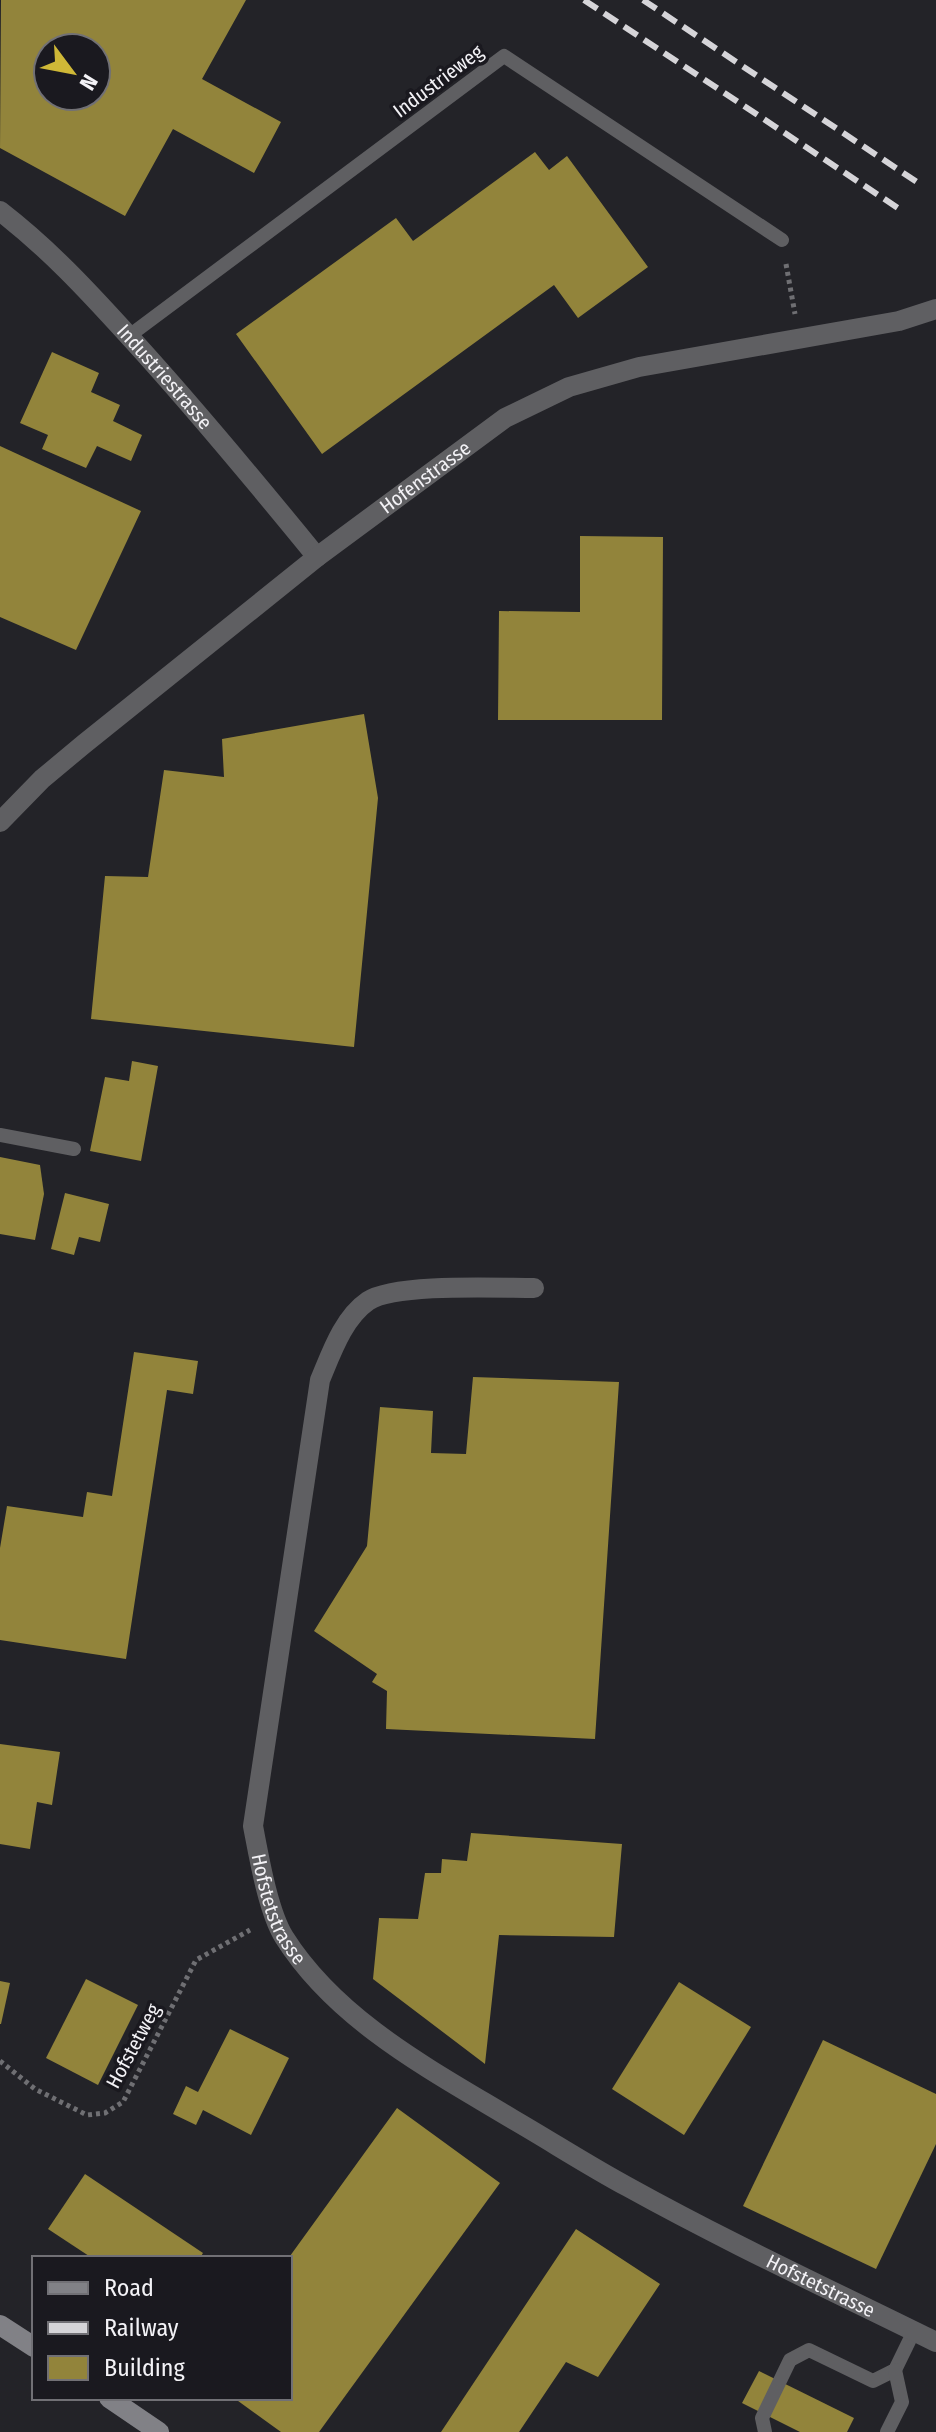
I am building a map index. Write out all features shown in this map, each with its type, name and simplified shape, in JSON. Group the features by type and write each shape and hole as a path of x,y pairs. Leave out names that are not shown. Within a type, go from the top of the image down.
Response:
{"main road":[{"path":"0,2325 32,2346"},
{"path":"112,2400 159,2432"}],"street":[{"name":"Industriestrasse","path":"0,211 40,241 129,336 194,407 317,557"},
{"name":"Hofenstrasse","path":"0,822 42,779 317,557 505,418 569,387 639,367 899,321 936,309"},
{"name":"Hofstetstrasse","path":"534,1288 408,1289 369,1300 350,1319 320,1380 253,1826 276,1917 284,1936 318,1980 354,2015 395,2047 628,2187 936,2342"}],"lane":[{"name":"Industrieweg","path":"129,336 504,56 782,240"},
{"path":"0,1135 74,1149"},
{"path":"765,2432 762,2418 790,2360 809,2350 873,2381 895,2370 914,2331"},
{"path":"887,2432 902,2402 895,2370"}],"path":[{"path":"782,240 800,338"},
{"name":"Hofstetweg","path":"0,2061 35,2089 87,2115 105,2113 123,2102 196,1960 276,1917"}],"building":[{"path":"1,0 246,0 202,79 281,122 254,173 173,129 125,216 0,148"},
{"path":"535,152 549,170 567,156 648,267 578,318 554,285 322,454 236,334 396,218 413,241"},
{"path":"52,352 99,373 91,392 120,405 113,421 142,435 131,461 97,446 86,468 42,449 48,435 20,423"},
{"path":"0,446 141,511 76,650 0,617"},
{"path":"580,536 663,537 662,720 498,720 499,611 580,612"},
{"path":"364,714 378,798 354,1047 91,1019 105,876 148,877 164,770 224,777 222,739"},
{"path":"132,1061 158,1066 141,1161 90,1151 105,1077 129,1081"},
{"path":"0,1157 40,1165 44,1194 35,1240 0,1234"},
{"path":"65,1193 109,1204 100,1242 79,1237 74,1255 51,1249"},
{"path":"134,1352 198,1361 193,1394 167,1390 126,1659 0,1640 0,1548 7,1506 83,1517 87,1492 112,1496"},
{"path":"473,1377 619,1382 595,1739 386,1729 387,1691 372,1682 377,1674 314,1631 367,1546 380,1407 433,1411 431,1453 466,1454"},
{"path":"0,1744 60,1752 52,1805 37,1802 30,1849 0,1844"},
{"path":"471,1833 622,1844 614,1937 499,1935 485,2064 373,1979 379,1918 418,1919 425,1873 441,1873 442,1859 467,1861"},
{"path":"86,1979 138,2005 98,2085 46,2058"},
{"path":"0,1981 10,1983 1,2024 0,2024"},
{"path":"679,1982 751,2027 684,2135 612,2089"},
{"path":"230,2029 289,2058 251,2135 203,2110 196,2125 173,2114 186,2086 198,2092"},
{"path":"823,2040 936,2094 936,2144 876,2269 743,2206"},
{"path":"397,2108 500,2183 319,2432 281,2432 237,2400 292,2400 290,2256"},
{"path":"85,2174 203,2253 201,2256 89,2256 48,2229"},
{"path":"576,2229 660,2284 598,2377 566,2362 519,2432 441,2432"},
{"path":"759,2371 854,2418 847,2432 800,2432 742,2403"}],"railway":[{"path":"584,0 901,210"},
{"path":"643,0 920,184"}]}
